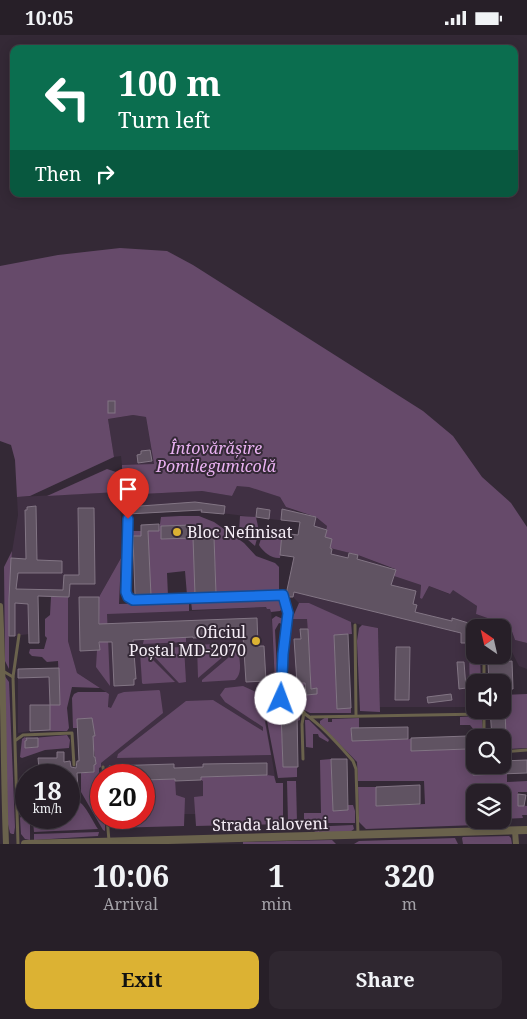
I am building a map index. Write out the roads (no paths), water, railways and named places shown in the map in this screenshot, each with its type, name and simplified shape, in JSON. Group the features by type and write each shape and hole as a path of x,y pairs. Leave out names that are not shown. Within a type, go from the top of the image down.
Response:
{"street":[{"path":"0,606 4,671 3,754 6,844"},
{"name":"Strada Ialoveni","path":"25,844 527,830"},
{"path":"515,831 516,844"}],"lane":[{"path":"128,519 126,592 128,597 133,600 283,595 288,613 283,654 281,699 297,707 310,717 353,761 356,769 358,835"},
{"path":"355,625 356,715"},
{"path":"18,844 13,677 19,635"},
{"path":"4,671 13,677"},
{"path":"310,717 466,712"},
{"path":"303,759 302,724 304,713"},
{"path":"15,741 23,735 72,733 74,764"},
{"path":"511,751 527,750"},
{"path":"108,829 109,841"}],"place":[{"name":"Bloc Nefinisat","path":"177,532"},
{"name":"Oficiul Poștal MD-2070","path":"256,641"}],"park label":[{"name":"Întovărășire Pomilegumicolă","path":"216,457"}]}
